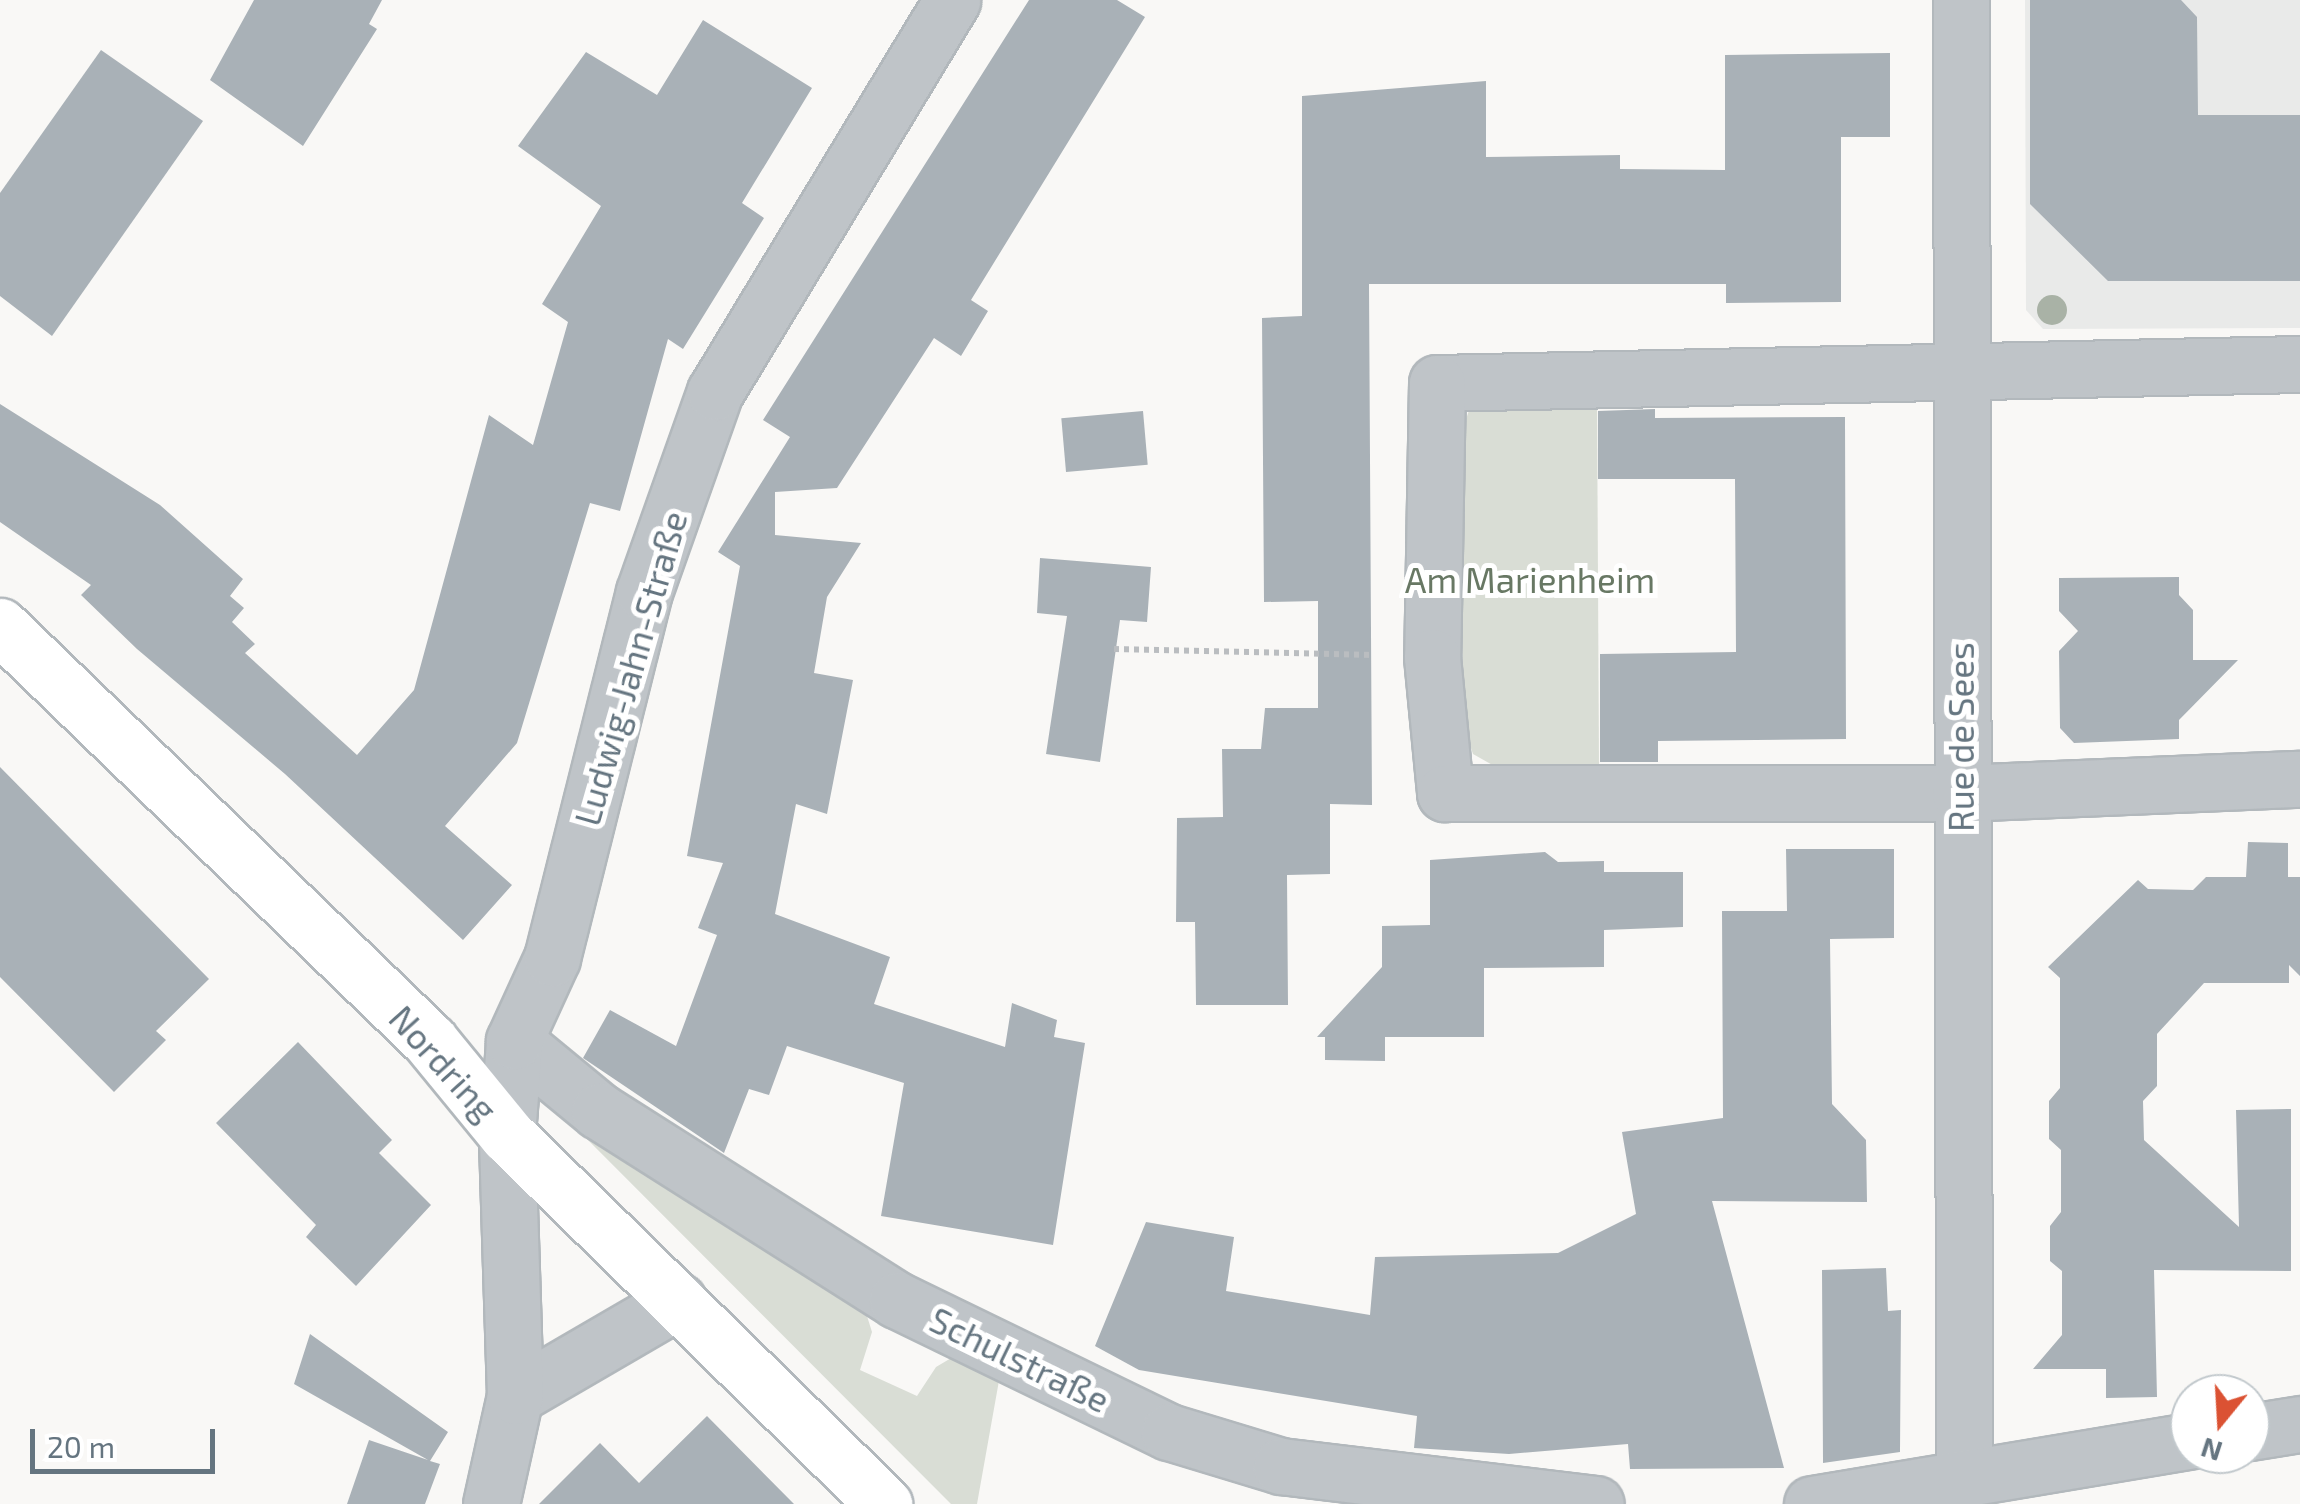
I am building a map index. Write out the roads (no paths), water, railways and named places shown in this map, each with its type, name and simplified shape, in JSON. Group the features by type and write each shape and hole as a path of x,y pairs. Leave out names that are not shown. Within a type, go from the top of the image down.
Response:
{"main road":[{"name":"Nordring","path":"0,626 430,1041 507,1135 884,1504"}],"street":[{"name":"Ludwig-Jahn-Straße","path":"491,1504 515,1396 507,1135 514,1042 552,958 644,592 715,392 952,0"},
{"name":"Rue de Sees","path":"1961,0 1964,1474"},
{"path":"2300,364 1437,383 1432,657 1445,793 1960,794 2300,779"},
{"name":"Schulstraße","path":"514,1042 599,1111 898,1300 1169,1432 1282,1466 1596,1504"},
{"path":"515,1396 678,1300"},
{"path":"2270,1429 2300,1424"},
{"path":"1812,1504 1964,1474 2170,1443"}],"park label":[{"name":"Am Marienheim","path":"1530,579"}]}
